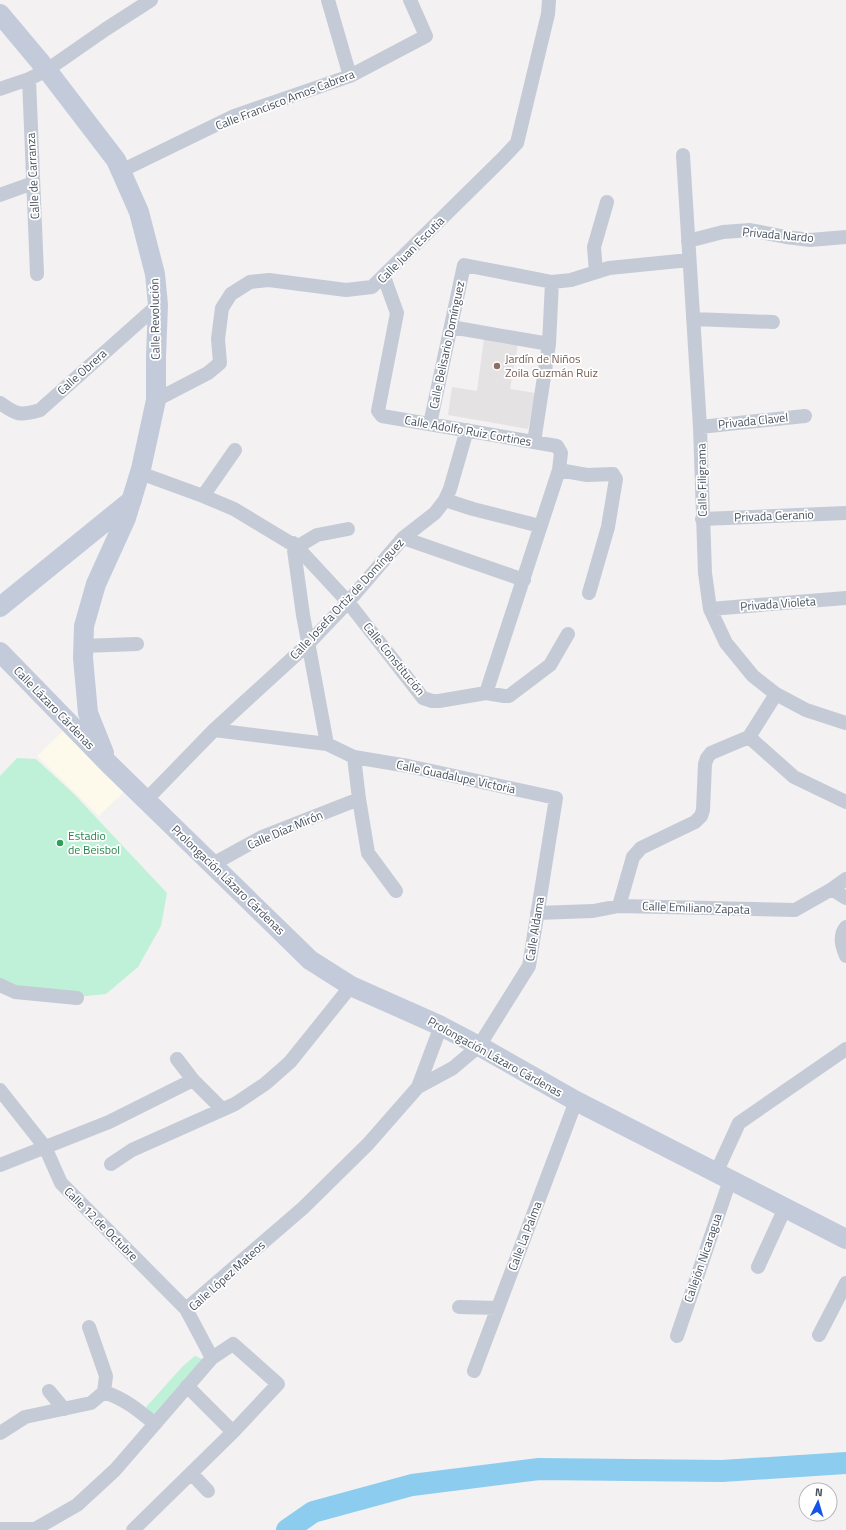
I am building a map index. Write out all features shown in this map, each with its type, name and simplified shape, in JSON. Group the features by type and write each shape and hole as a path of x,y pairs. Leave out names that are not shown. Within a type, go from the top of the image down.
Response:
{"main road":[{"name":"Calle Revolución","path":"0,14 47,70 116,160 139,212 155,274 158,305 156,400 140,473 132,500 126,518 96,584 84,626 83,658 88,713 108,763"},
{"path":"0,607 132,500"},
{"name":"Calle Lázaro Cárdenas","path":"0,652 108,763"},
{"name":"Prolongación Lázaro Cárdenas","path":"108,763 310,960 351,986 441,1026 576,1101 846,1239"}],"street":[{"path":"0,89 29,79 47,70 151,0"},
{"path":"328,0 350,76"},
{"name":"Calle Francisco Amos Cabrera","path":"120,171 234,116 350,76 426,36 410,0"},
{"name":"Calle Juan Escutia","path":"156,400 208,373 220,363 218,339 222,308 231,294 250,282 269,280 346,290 372,287 384,277 517,143 548,14 549,0"},
{"name":"Calle de Carranza","path":"29,79 38,274"},
{"name":"Calle Filigrama","path":"683,155 692,319 700,427 705,573 710,609 726,643 753,676 776,694 806,710 846,723"},
{"path":"0,195 33,183"},
{"path":"596,272 594,247 606,202"},
{"name":"Privada Nardo","path":"688,241 723,232 750,230 786,238 810,240 846,237"},
{"path":"534,442 549,344 552,282 571,280 609,268 689,260"},
{"name":"Calle Belisario Domínguez","path":"430,424 464,265 552,282"},
{"name":"Calle Adolfo Ruiz Cortines","path":"384,277 397,313 378,411 382,416 557,446 561,453 559,470"},
{"name":"Calle Obrera","path":"0,403 11,411 24,415 40,410 158,305"},
{"path":"692,319 772,322"},
{"path":"451,327 549,344"},
{"name":"Privada Clavel","path":"700,427 805,416"},
{"name":"Calle Josefa Ortiz de Domínguez","path":"146,800 214,730 309,643 348,602 403,538 435,513 445,500 450,489 467,430"},
{"path":"203,496 235,450"},
{"path":"486,693 559,470 588,476 613,474 616,479 608,526 589,593"},
{"name":"Calle Constitución","path":"140,473 234,509 295,545 348,602 423,698 432,701 439,701 486,693 504,696 512,694 550,665 568,634"},
{"path":"445,500 473,509 540,526"},
{"name":"Privada Geranio","path":"702,519 846,513"},
{"path":"214,730 327,744 302,608 295,545 317,535 348,529"},
{"path":"403,538 524,580"},
{"name":"Privada Violeta","path":"710,609 846,598"},
{"path":"83,646 138,644"},
{"path":"619,906 633,857 641,848 695,822 701,816 703,810 707,758 711,753 749,737 776,694"},
{"path":"749,737 794,777 846,802"},
{"name":"Calle Guadalupe Victoria","path":"327,744 354,757 408,766 556,798"},
{"path":"354,757 368,853 396,891"},
{"name":"Calle Aldama","path":"479,1046 529,966 556,798"},
{"name":"Calle Díaz Mirón","path":"213,864 262,837 359,799"},
{"name":"Calle Emiliano Zapata","path":"537,913 592,911 619,906 795,910 832,889 846,879"},
{"path":"832,889 846,898"},
{"path":"846,928 843,931 842,946 846,956"},
{"path":"0,985 14,992 77,998"},
{"path":"111,1164 132,1150 235,1104 265,1084 290,1062 351,986"},
{"name":"Calle López Mateos","path":"212,1358 186,1309 303,1208 368,1144 418,1086 441,1026"},
{"name":"Calle López Mateos","path":"418,1086 453,1068 479,1046"},
{"name":"Callejón Nicaragua","path":"677,1336 738,1123 846,1049"},
{"path":"177,1059 193,1080 222,1109"},
{"path":"0,1165 108,1122 193,1080"},
{"name":"Calle 12 de Octubre","path":"0,1090 45,1147 61,1183 186,1309"},
{"name":"Calle La Palma","path":"474,1371 576,1101"},
{"path":"758,1267 785,1208"},
{"path":"819,1335 846,1283"},
{"path":"459,1307 498,1308"},
{"path":"0,1433 25,1417 91,1403 104,1392 106,1376 89,1327"},
{"path":"0,1529 36,1530 77,1505 115,1470 212,1358 233,1344 278,1384 233,1432 133,1530"},
{"path":"187,1386 233,1432"},
{"path":"50,1391 64,1409"},
{"path":"104,1392 133,1406 155,1424"},
{"path":"192,1473 208,1491"}],"shaded area":[{"name":"Jardín de Niños Zoila Guzmán Ruiz","path":"484,339 518,344 510,389 535,393 528,429 448,415 452,387 477,391"},
{"path":"66,728 126,790 99,816 37,756"}],"green space":[{"name":"Estadio de Beisbol","path":"17,758 36,759 74,794 167,893 161,926 138,967 106,994 47,1000 0,983 0,776"},
{"path":"195,1356 204,1360 152,1417 146,1407 183,1366"}],"waterway":[{"path":"287,1530 313,1512 412,1485 539,1469 722,1471 846,1463"}],"place":[{"name":"Jardín de Niños Zoila Guzmán Ruiz","path":"497,366"},
{"name":"Estadio de Beisbol","path":"60,843"}]}
